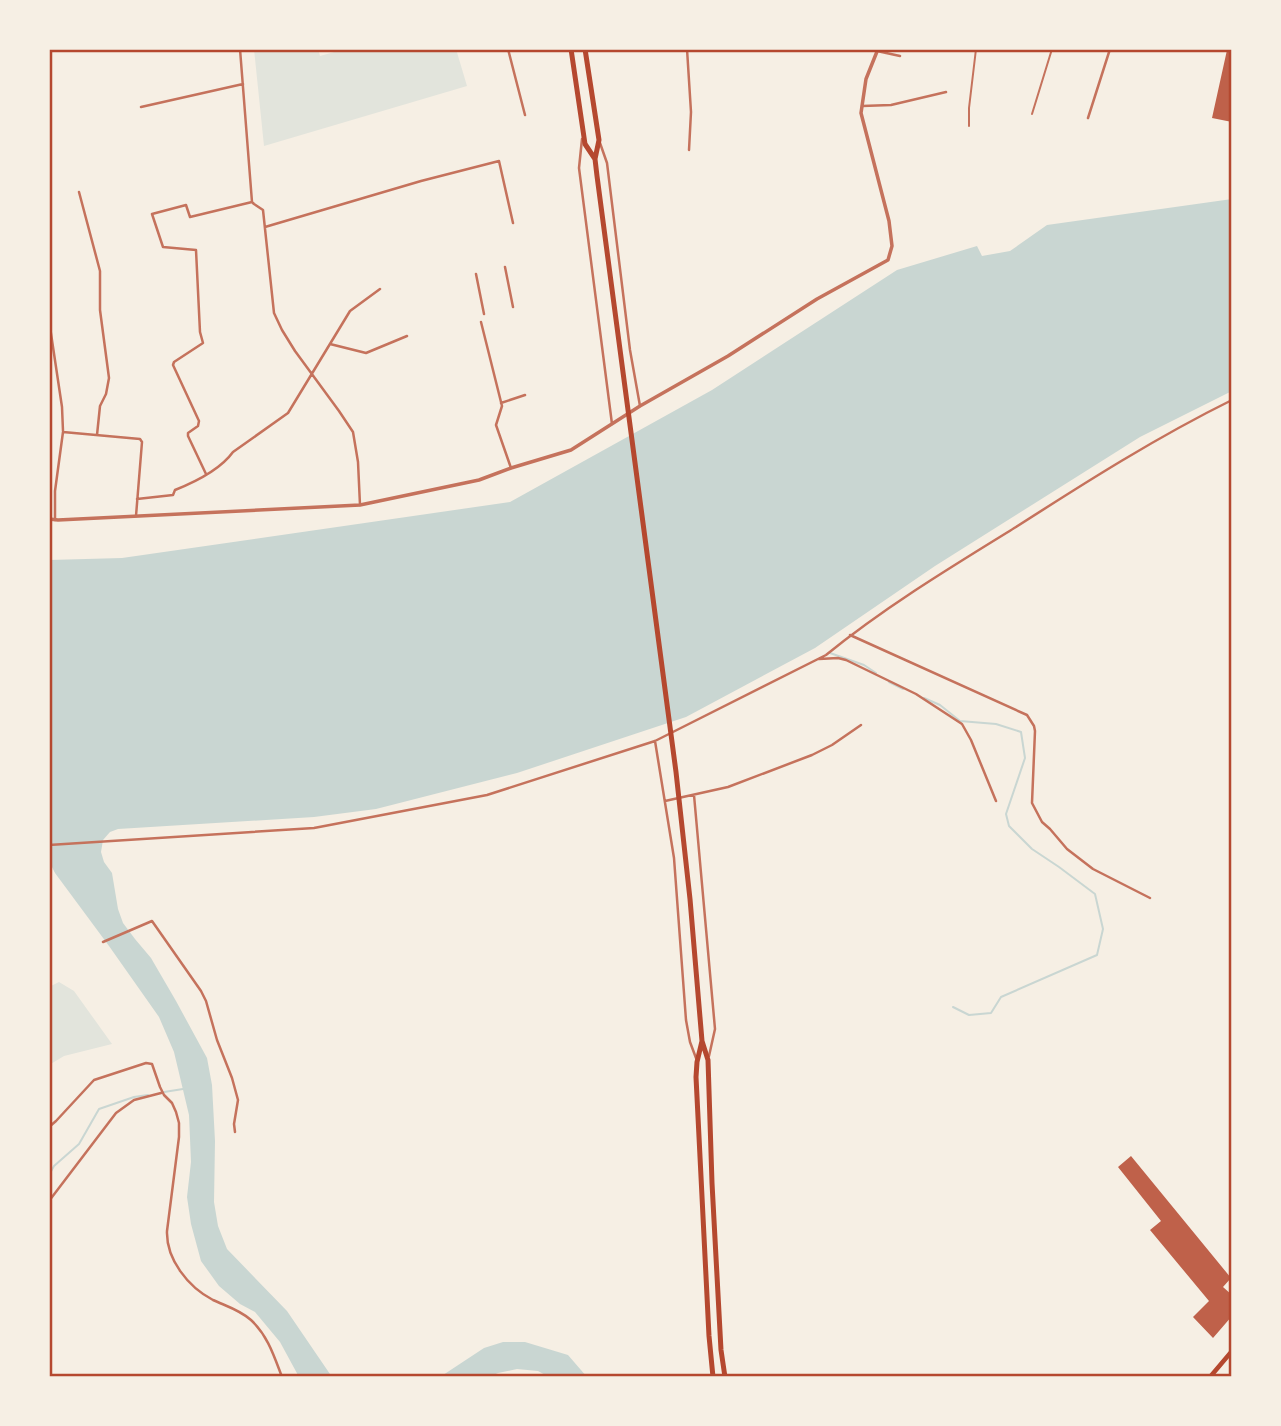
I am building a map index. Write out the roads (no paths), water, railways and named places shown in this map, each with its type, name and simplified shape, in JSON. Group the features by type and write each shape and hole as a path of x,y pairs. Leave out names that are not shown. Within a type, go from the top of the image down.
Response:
{"highway":[{"path":"571,49 585,144 595,159"},
{"path":"585,49 598,140 595,159 597,176 676,772 702,1041 708,1060 712,1183 721,1350 725,1377"},
{"path":"702,1041 697,1062 700,1184 713,1377"},
{"path":"700,1184 712,1183"}],"main road":[{"path":"1210,1377 1232,1351"}],"street":[{"path":"240,49 252,201 263,210 275,313 282,330 311,375 353,432 358,462 359,505"},
{"path":"509,49 526,115"},
{"path":"687,49 691,112 689,150"},
{"path":"1088,118 1110,49"},
{"path":"49,519 359,505 479,480 570,450 728,356 817,299 888,260 892,246 890,229 861,113 866,79 877,50 900,56"},
{"path":"141,107 243,84"},
{"path":"862,106 891,105 946,92"},
{"path":"583,132 579,168 612,425"},
{"path":"598,140 607,163 640,406"},
{"path":"265,228 421,181 499,161 513,223"},
{"path":"79,192 100,271 100,310 109,378 100,406 97,435"},
{"path":"206,474 188,436 188,433 198,426 199,421 173,365 203,343 200,332 197,250 163,247 152,214 186,205 190,216 252,201"},
{"path":"505,267 513,307"},
{"path":"476,274 484,314"},
{"path":"137,499 173,495 175,490 228,460 233,452 288,413 350,311 380,289"},
{"path":"481,322 501,403 496,425 511,468"},
{"path":"50,327 63,432 55,491 55,520"},
{"path":"330,344 366,353 408,336"},
{"path":"501,403 526,395"},
{"path":"49,845 314,828 486,795 655,741 826,655 850,635 953,566 1094,477 1199,416 1232,400"},
{"path":"63,432 140,439 142,442 136,516"},
{"path":"850,635 1027,715 1035,731 1032,803 1042,822 1067,849 1093,869 1150,898"},
{"path":"816,660 846,660 916,694 962,724 996,801"},
{"path":"665,801 728,787 812,755 861,725"},
{"path":"655,741 674,858 686,1020 697,1062"},
{"path":"694,795 715,1029 708,1060"},
{"path":"103,942 152,921 201,991 239,1102 235,1132"},
{"path":"49,1127 94,1080 123,1069 152,1064 179,1123 166,1241 169,1252 186,1278 205,1295 242,1314 262,1332 282,1377"},
{"path":"49,1201 116,1113 134,1100 163,1093"}],"lane":[{"path":"969,125 975,49"},
{"path":"1032,114 1052,49"}],"waterway":[{"path":"830,653 864,665 876,673"},
{"path":"889,682 903,689"},
{"path":"924,698 940,705 960,721 996,724 1021,732 1025,758 1006,814 1009,826 1032,849 1095,894 1103,929 1097,955 1001,997 991,1013 969,1015 953,1007"},
{"path":"164,1092 183,1089"},
{"path":"49,1175 54,1166 79,1144 99,1109 148,1095"}]}
